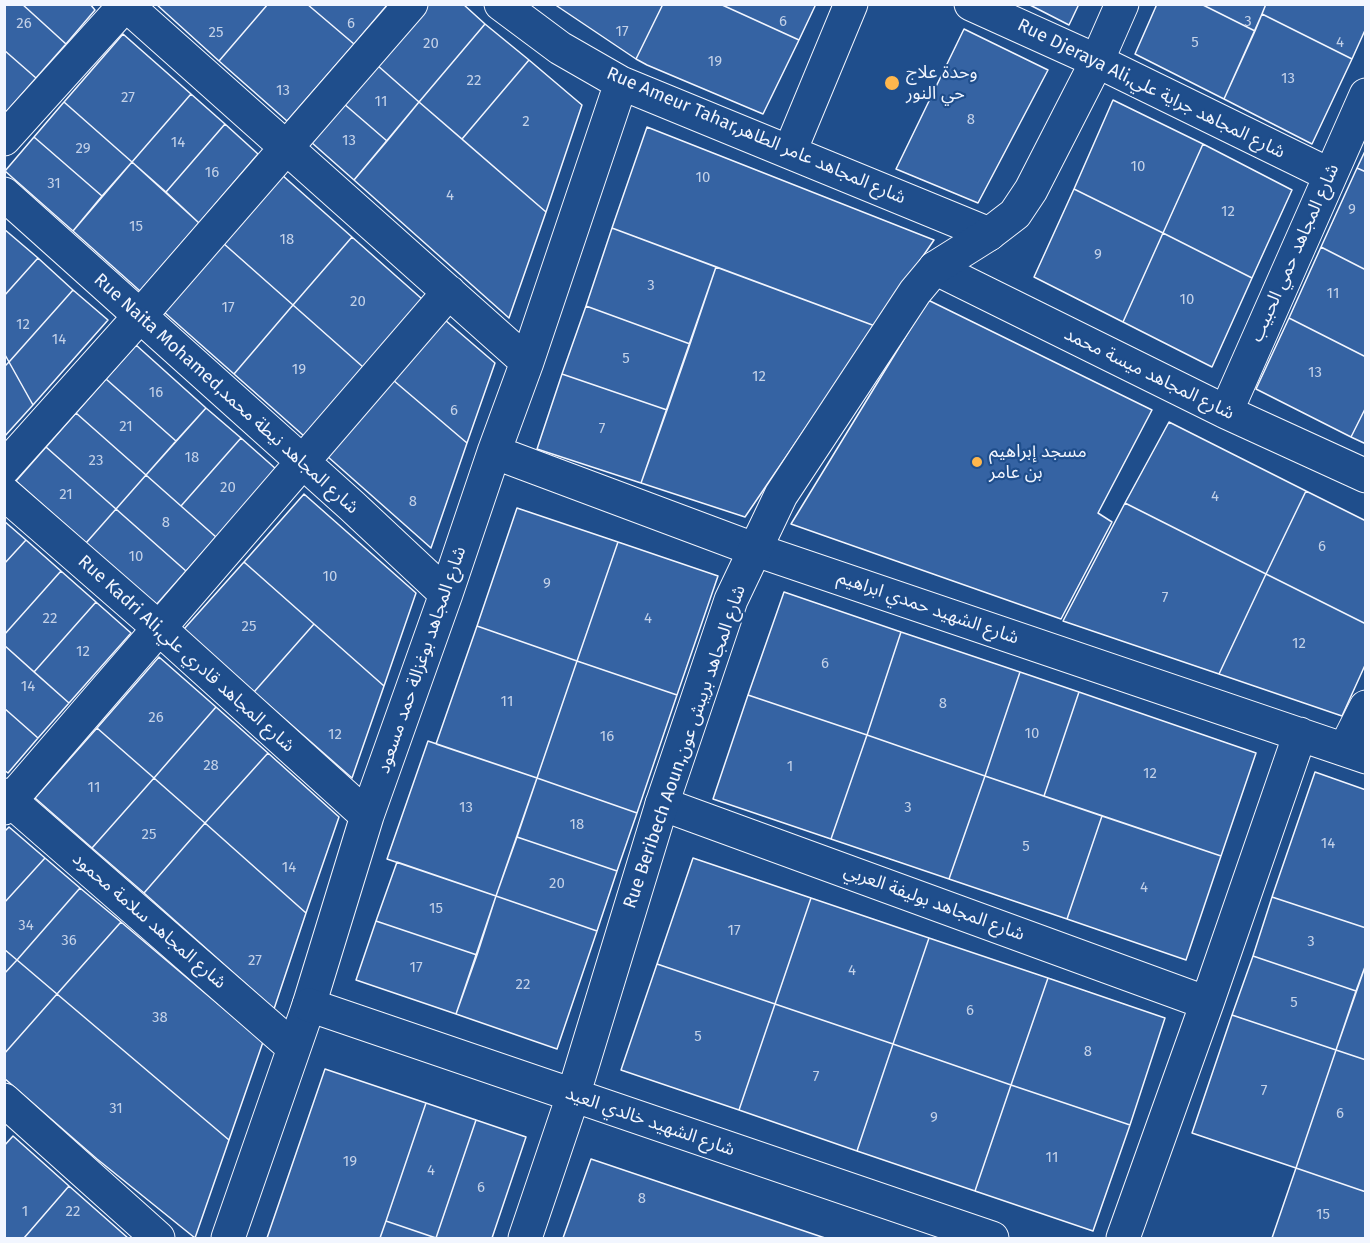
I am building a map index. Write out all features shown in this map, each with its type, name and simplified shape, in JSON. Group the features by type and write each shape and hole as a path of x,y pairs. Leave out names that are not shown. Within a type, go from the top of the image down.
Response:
{"street":[{"path":"4,468 140,316 411,4"},
{"name":"Rue Ameur Tahar,شارع المجاهد عامر الطاهر","path":"501,4 560,48 621,83 989,234"},
{"path":"790,151 851,4"},
{"name":"Rue Djeraya Ali,شارع المجاهد جراية علي","path":"971,4 1097,61 1330,175"},
{"name":"Rue Beribech Aoun,شارع المجاهد بريبش عون","path":"525,1239 573,1096 662,804 731,600 781,495 915,292 935,268 989,234 1015,214 1031,190 1097,61 1122,4"},
{"path":"4,139 126,5 285,149 527,362"},
{"name":"شارع المجاهد بوغزالة حمد مسعود","path":"228,1239 309,1005 367,816 527,362 621,83"},
{"name":"شارع المجاهد حمي الحبيب","path":"1226,412 1365,95"},
{"name":"Rue Naita Mohamed,شارع المجاهد نيطة محمد","path":"4,194 446,594"},
{"name":"شارع المجاهد ميسة محمد","path":"935,268 1226,412 1365,476"},
{"path":"7,801 160,629 449,292"},
{"name":"شارع الشهيد حمدي ابراهيم","path":"494,452 756,550 1355,753"},
{"name":"Rue Kadri Ali,شارع المجاهد قادري علي","path":"4,493 160,629 367,816"},
{"path":"1355,753 1365,707"},
{"path":"1123,1239 1300,734"},
{"name":"شارع المجاهد سلامة محمود","path":"7,801 294,1048"},
{"name":"شارع المجاهد بوليفة العربي","path":"662,804 1207,1003"},
{"name":"شارع الشهيد خالدي العيد","path":"309,1005 992,1239"},
{"path":"8,1110 158,1239"}],"building":[{"path":"4,4 22,4 66,44 36,78 4,50"},
{"path":"22,4 90,4 95,10 66,44"},
{"path":"156,4 268,4 219,61"},
{"path":"268,4 307,4 354,44 287,121 219,61"},
{"path":"307,4 388,4 354,44"},
{"path":"429,4 463,4 485,24 419,102 377,65"},
{"path":"554,4 663,4 636,59"},
{"path":"663,4 720,4 799,40 763,114 636,59"},
{"path":"720,4 816,4 799,40"},
{"path":"1028,4 1079,4 1069,25"},
{"path":"1157,4 1201,4 1255,31 1224,99 1135,54"},
{"path":"1201,4 1266,4 1255,31"},
{"path":"1266,4 1366,4 1366,28 1352,59 1262,14"},
{"path":"1262,14 1352,59 1312,144 1224,99"},
{"path":"485,24 529,60 462,139 419,102"},
{"path":"964,29 1048,70 978,203 896,169"},
{"path":"123,34 191,94 132,162 64,102"},
{"path":"4,50 36,78 6,112 4,110"},
{"path":"529,60 582,105 546,212 462,139"},
{"path":"377,65 419,102 387,141 343,103"},
{"path":"191,94 225,124 166,192 132,162"},
{"path":"1113,100 1203,144 1163,233 1074,189"},
{"path":"64,102 132,162 102,196 34,137"},
{"path":"419,102 546,212 509,318 354,180"},
{"path":"343,103 387,141 354,180 311,142"},
{"path":"225,124 258,154 199,223 166,192"},
{"path":"647,127 934,240 875,326 612,228"},
{"path":"34,137 102,196 73,231 5,171"},
{"path":"1203,144 1292,190 1252,278 1163,233"},
{"path":"1366,149 1366,172 1357,168"},
{"path":"132,162 199,223 140,291 73,231"},
{"path":"1357,168 1366,172 1366,270 1321,247"},
{"path":"282,175 352,237 293,305 223,243"},
{"path":"1074,189 1163,233 1123,322 1034,277"},
{"path":"612,228 716,267 690,344 586,306"},
{"path":"4,229 38,258 4,296"},
{"path":"1163,233 1252,278 1212,367 1123,322"},
{"path":"352,237 422,299 363,367 293,305"},
{"path":"223,243 293,305 234,374 164,312"},
{"path":"1321,247 1366,270 1366,357 1289,318"},
{"path":"38,258 73,290 9,362 4,353 4,296"},
{"path":"716,267 875,326 745,517 641,483"},
{"path":"73,290 108,320 33,405 9,362"},
{"name":"مسجد إبراهيم بن عامر","path":"928,300 1152,410 1098,513 1112,522 1061,619 791,524"},
{"path":"293,305 363,367 304,436 234,374"},
{"path":"586,306 690,344 667,410 562,374"},
{"path":"1289,318 1366,357 1366,407 1351,437 1256,389"},
{"path":"445,320 495,363 467,443 393,380"},
{"path":"136,345 206,408 176,441 106,379"},
{"path":"9,362 33,405 4,437 4,367"},
{"path":"562,374 667,410 641,483 537,449"},
{"path":"106,379 176,441 146,475 76,413"},
{"path":"393,380 467,443 431,548 327,456"},
{"path":"1366,407 1366,444 1351,437"},
{"path":"206,408 241,438 181,506 146,475"},
{"path":"76,413 146,475 116,509 46,447"},
{"path":"1169,422 1306,491 1266,574 1125,503"},
{"path":"241,438 276,469 216,537 181,506"},
{"path":"46,447 116,509 86,543 16,481"},
{"path":"146,475 216,537 186,571 116,509"},
{"path":"1306,491 1366,521 1366,624 1266,574"},
{"path":"304,494 416,593 384,686 244,562"},
{"path":"1125,503 1266,574 1219,674 1063,621"},
{"path":"517,508 618,542 577,661 477,626"},
{"path":"116,509 186,571 156,605 86,543"},
{"path":"4,521 26,540 4,564"},
{"path":"26,540 61,571 4,635 4,564"},
{"path":"618,542 718,576 677,695 577,661"},
{"path":"244,562 314,624 254,692 184,629"},
{"path":"61,571 96,602 34,672 4,645 4,635"},
{"path":"1266,574 1366,624 1366,663 1342,716 1219,674"},
{"path":"784,592 901,632 867,735 748,695"},
{"path":"96,602 131,633 69,703 34,672"},
{"path":"314,624 384,686 352,778 254,692"},
{"path":"477,626 577,661 537,778 436,744"},
{"path":"901,632 1020,672 985,776 867,735"},
{"path":"4,645 69,703 38,738 4,708"},
{"path":"159,657 216,707 154,778 97,728"},
{"path":"577,661 677,695 637,813 537,778"},
{"path":"1020,672 1079,692 1044,796 985,776"},
{"path":"1079,692 1256,753 1221,856 1044,796"},
{"path":"748,695 867,735 831,839 713,799"},
{"path":"216,707 268,753 205,823 154,778"},
{"path":"4,708 38,738 8,773 4,770"},
{"path":"97,728 154,778 92,848 35,798"},
{"path":"867,735 985,776 949,879 831,839"},
{"path":"428,741 537,778 496,896 387,859"},
{"path":"268,753 339,817 306,913 205,823"},
{"path":"1315,772 1366,790 1366,928 1272,897"},
{"path":"985,776 1102,816 1067,919 949,879"},
{"path":"154,778 205,823 144,893 92,848"},
{"path":"537,778 637,813 617,871 517,837"},
{"path":"1102,816 1221,856 1186,960 1067,919"},
{"path":"205,823 306,913 274,1009 144,893"},
{"path":"9,827 45,858 4,903 4,832"},
{"path":"517,837 617,871 597,931 496,896"},
{"path":"45,858 80,888 17,960 4,949 4,903"},
{"path":"693,858 811,898 775,1004 657,964"},
{"path":"397,862 496,896 477,955 376,921"},
{"path":"80,888 121,922 57,994 17,960"},
{"path":"496,896 597,931 557,1049 456,1014"},
{"path":"1272,897 1366,928 1366,964 1356,991 1253,956"},
{"path":"811,898 929,938 893,1044 775,1004"},
{"path":"376,921 477,955 456,1014 356,980"},
{"path":"121,922 263,1042 229,1140 57,994"},
{"path":"929,938 1048,978 1011,1085 893,1044"},
{"path":"4,949 17,960 4,974"},
{"path":"1253,956 1356,991 1336,1050 1232,1015"},
{"path":"17,960 57,994 4,1054 4,974"},
{"path":"657,964 775,1004 739,1110 621,1070"},
{"path":"1366,964 1366,1060 1336,1050"},
{"path":"1048,978 1165,1018 1130,1125 1011,1085"},
{"path":"57,994 229,1140 195,1238 97,1159 4,1078 4,1054"},
{"path":"775,1004 893,1044 857,1151 739,1110"},
{"path":"1232,1015 1336,1050 1296,1168 1192,1133"},
{"path":"893,1044 1011,1085 975,1191 857,1151"},
{"path":"1336,1050 1366,1060 1366,1192 1296,1168"},
{"path":"325,1069 426,1103 386,1221 380,1238 267,1238"},
{"path":"1011,1085 1130,1125 1093,1231 975,1191"},
{"path":"426,1103 476,1120 436,1238 386,1221"},
{"path":"476,1120 526,1137 492,1238 436,1238"},
{"path":"13,1136 69,1186 24,1238 4,1238 4,1146"},
{"path":"591,1159 825,1238 563,1238"},
{"path":"1296,1168 1366,1192 1366,1238 1272,1238"},
{"path":"69,1186 128,1238 24,1238"},
{"path":"386,1221 436,1238 380,1238"}],"place":[{"name":"وحدة علاج حي النور","path":"892,83"},
{"name":"مسجد إبراهيم بن عامر","path":"977,462"}]}
